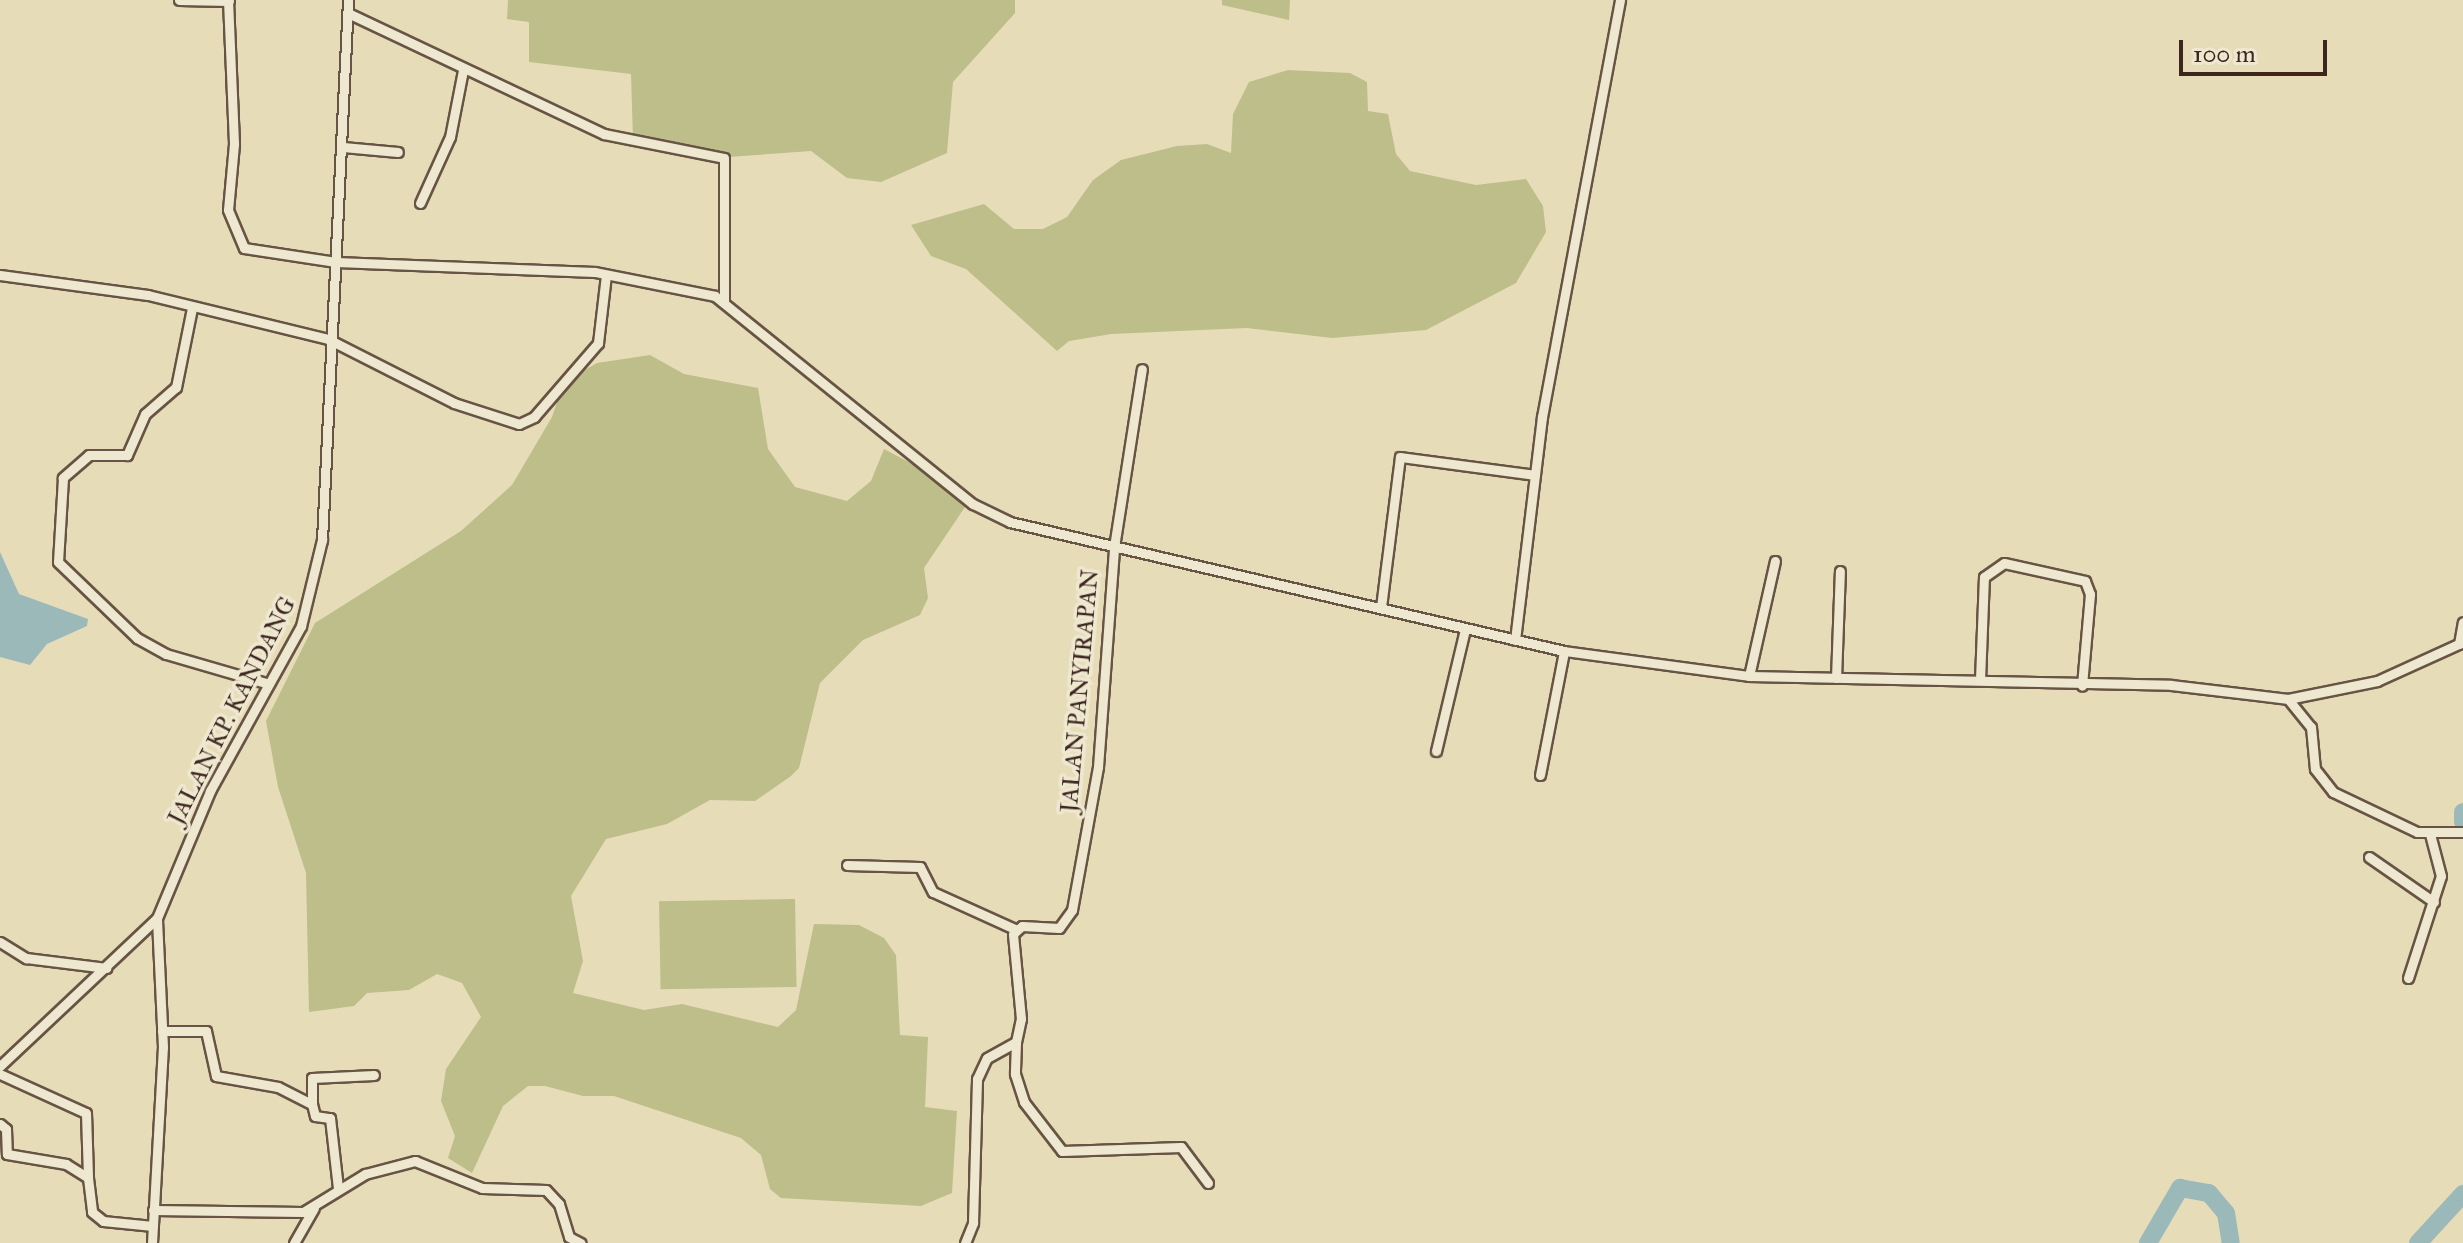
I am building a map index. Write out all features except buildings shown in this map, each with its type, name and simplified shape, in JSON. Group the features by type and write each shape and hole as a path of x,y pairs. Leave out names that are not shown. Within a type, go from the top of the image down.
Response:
{"street":[{"path":"179,0 228,1 234,144 228,192 233,234 257,252 336,262 606,275 724,301 988,513 1114,547 1564,651 1749,676 1980,680 2082,686 2171,685 2288,699 2377,681 2461,643 2463,622"},
{"name":"JALAN KP. KANDANG","path":"152,1243 162,1031 157,918 210,791 307,610 322,540 328,339 343,147 348,0"},
{"path":"1515,640 1535,475 1620,0"},
{"path":"348,13 463,70 616,138 724,158 724,301"},
{"path":"420,203 450,137 463,70"},
{"path":"343,147 398,152"},
{"path":"0,275 60,280 328,339 454,403 519,424 534,417 598,343 606,275"},
{"path":"192,308 176,387 145,414 127,455 89,455 63,478 58,562 137,638 166,654 269,684"},
{"path":"1114,547 1142,369"},
{"path":"1381,607 1400,457 1535,475"},
{"name":"JALAN PANYIRAPAN","path":"1015,929 1059,928 1072,910 1101,742 1114,547"},
{"path":"1749,676 1775,561"},
{"path":"1980,680 1984,577 2004,563 2085,581 2090,594 2082,686"},
{"path":"1836,678 1840,571"},
{"path":"1436,751 1465,629"},
{"path":"1540,775 1564,651"},
{"path":"2288,699 2311,727 2320,782 2430,834 2463,832"},
{"path":"2408,978 2441,876 2430,834"},
{"path":"2369,857 2434,902"},
{"path":"847,865 920,867 933,892 1015,929 1021,1019 1016,1042 1015,1074 1024,1102 1062,1151 1181,1147 1208,1183"},
{"path":"0,1066 157,918"},
{"path":"0,942 26,958 106,968"},
{"path":"162,1031 206,1031 216,1076 278,1087 312,1104"},
{"path":"967,1241 977,1079 987,1058 1016,1042"},
{"path":"0,1074 86,1113 92,1212 103,1221 153,1226"},
{"path":"338,1188 331,1119 315,1116 312,1078 374,1075"},
{"path":"0,1124 6,1129 7,1154 66,1164 88,1178"},
{"path":"294,1243 314,1208 338,1188 415,1161 482,1188 535,1187 552,1193 565,1231 581,1243"},
{"path":"153,1210 314,1208"}],"green space":[{"path":"508,0 1015,0 1015,13 953,82 947,153 881,182 847,178 811,151 714,158 633,139 631,74 529,62 529,22 507,19"},
{"path":"1222,0 1290,0 1289,20 1222,5"},
{"path":"1288,70 1350,73 1367,82 1368,111 1388,114 1396,154 1410,171 1476,185 1526,179 1543,206 1546,232 1516,283 1426,330 1332,338 1247,328 1111,334 1069,341 1057,351 966,269 931,256 911,225 984,204 1014,229 1043,229 1067,217 1093,180 1121,160 1177,146 1207,144 1231,153 1233,114 1249,82"},
{"path":"650,355 684,374 758,388 768,449 795,487 847,501 871,481 884,449 918,467 965,507 924,568 928,598 920,615 863,640 820,683 799,768 791,776 755,801 710,800 667,824 606,839 571,896 583,961 573,993 644,1010 682,1004 778,1027 796,1010 814,924 859,925 884,938 896,955 900,1035 928,1037 925,1107 957,1111 952,1193 921,1206 781,1198 770,1189 761,1155 741,1138 614,1096 583,1096 545,1086 528,1086 503,1106 472,1173 448,1158 455,1136 441,1101 446,1069 481,1017 462,983 437,974 409,990 367,993 354,1006 309,1012 306,873 278,787 266,721 315,623 461,531 512,485 552,417 564,382 597,363"},
{"path":"795,899 797,987 661,989 659,901"}],"water":[{"path":"0,552 19,594 88,619 87,626 47,644 30,665 0,657"}],"waterway":[{"path":"2463,812 2463,822"},
{"path":"2148,1243 2180,1188 2209,1193 2226,1213 2231,1243"},
{"path":"2418,1243 2463,1194"}]}
